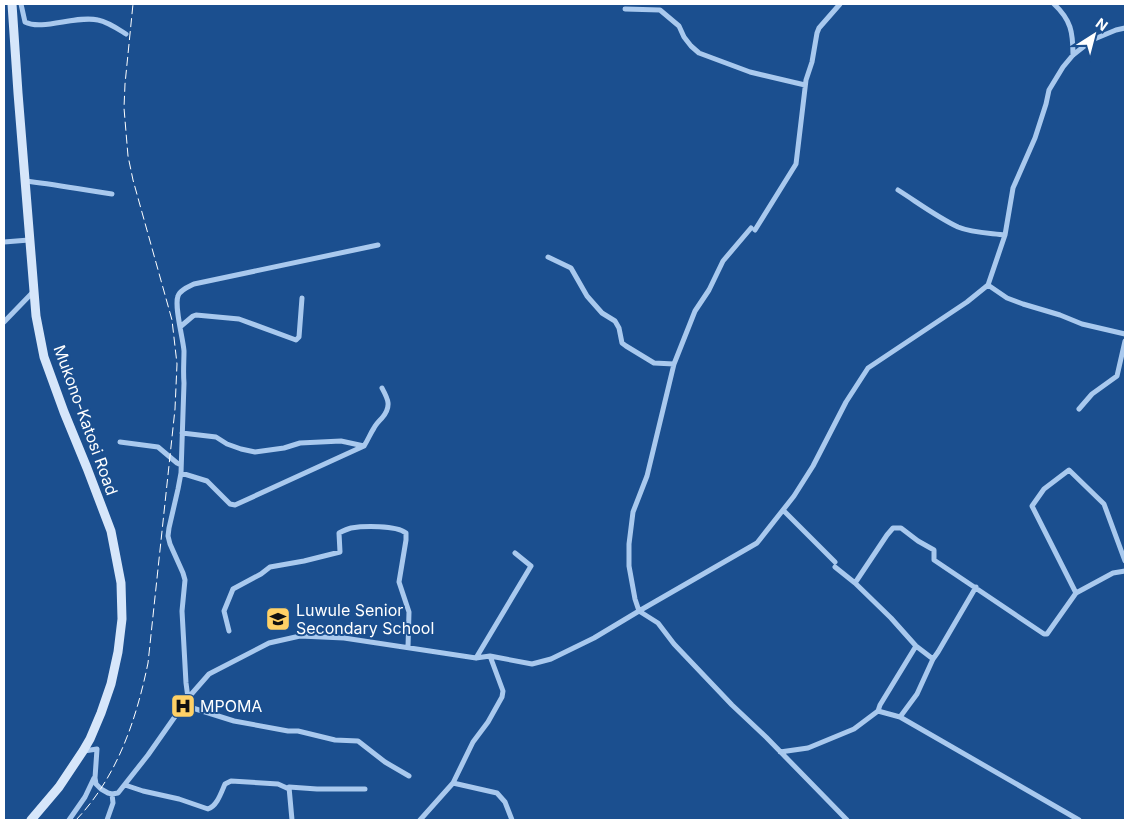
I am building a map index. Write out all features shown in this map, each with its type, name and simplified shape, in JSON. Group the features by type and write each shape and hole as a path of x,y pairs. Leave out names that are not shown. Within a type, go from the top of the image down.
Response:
{"main road":[{"name":"Mukono-Katosi Road","path":"12,4 36,316 44,357 111,531 121,583 122,619 118,652 111,684 90,739 59,787 31,820"}],"street":[{"path":"21,4 25,22 28,24 40,25 85,19 99,20 110,24 126,34"},
{"path":"840,4 819,28 817,33 812,62 805,85 796,164 753,229 723,261 709,290 695,311 674,364 647,476 632,512 629,566 639,611 658,623 674,644 732,705 847,820"},
{"path":"1054,4 1063,12 1069,23 1073,55"},
{"path":"625,9 660,10 679,26 684,37 699,53 750,72 805,85"},
{"path":"94,778 96,784 101,789 112,794 118,793 148,755 188,698 209,674 269,642 300,636 344,638 476,658 490,656 532,664 551,659 594,638 757,543 783,510 813,466 846,402 868,368 967,302 988,285 1005,235 1013,188 1035,138 1046,104 1048,90 1073,55 1092,40 1125,28"},
{"path":"25,181 112,194"},
{"path":"898,190 959,227 1005,235"},
{"path":"4,242 29,240"},
{"path":"188,698 182,611 185,580 168,536 181,473 184,351 177,297 180,292 194,284 378,245"},
{"path":"548,257 572,268 587,296 602,313 615,321 620,328 622,343 654,363 674,364"},
{"path":"988,285 1007,298 1023,304 1082,324 1125,334"},
{"path":"4,322 34,292"},
{"path":"180,327 196,315 239,318 296,340 299,337 302,298"},
{"path":"1079,409 1092,394 1117,376 1125,342"},
{"path":"181,473 207,481 230,504 235,504 364,446 374,426 384,415 388,407 388,400 382,388"},
{"path":"182,433 216,437 227,444 255,452 284,448 300,443 341,441 364,446"},
{"path":"120,442 158,447 181,465"},
{"path":"1076,594 1032,506 1044,489 1069,470 1104,504 1125,562"},
{"path":"783,510 891,618 916,646 933,659"},
{"path":"229,631 224,611 233,589 270,567 340,552 339,533 349,528 367,526 401,529 406,533 406,540 399,582 409,612 408,647"},
{"path":"855,583 886,535 893,528 901,528 934,550 934,560 1044,634 1047,634 1076,594 1113,573 1125,571"},
{"path":"476,658 531,566 515,553"},
{"path":"900,717 918,694 933,659 976,588"},
{"path":"780,752 808,748 854,729 878,711 916,646"},
{"path":"420,820 453,783 473,742 488,722 502,697 503,691 490,656"},
{"path":"183,705 234,720 288,731 298,731 335,740 358,741 385,762 409,776"},
{"path":"878,711 900,717 1079,820"},
{"path":"69,820 85,797 94,778 97,749 90,739"},
{"path":"83,751 97,749"},
{"path":"125,785 208,808 212,807 220,795 224,784 231,781 278,784 289,789 289,787 365,789"},
{"path":"453,783 497,793 505,802 512,820"},
{"path":"289,787 292,820"},
{"path":"107,820 113,803 112,794"}],"railway":[{"path":"76,820 103,785 114,767 131,727 143,685 148,663 175,409 177,364 172,320 128,156 124,108 133,4"}],"place":[{"name":"Luwule Senior Secondary School","path":"278,619"},
{"name":"MPOMA","path":"183,706"}]}
